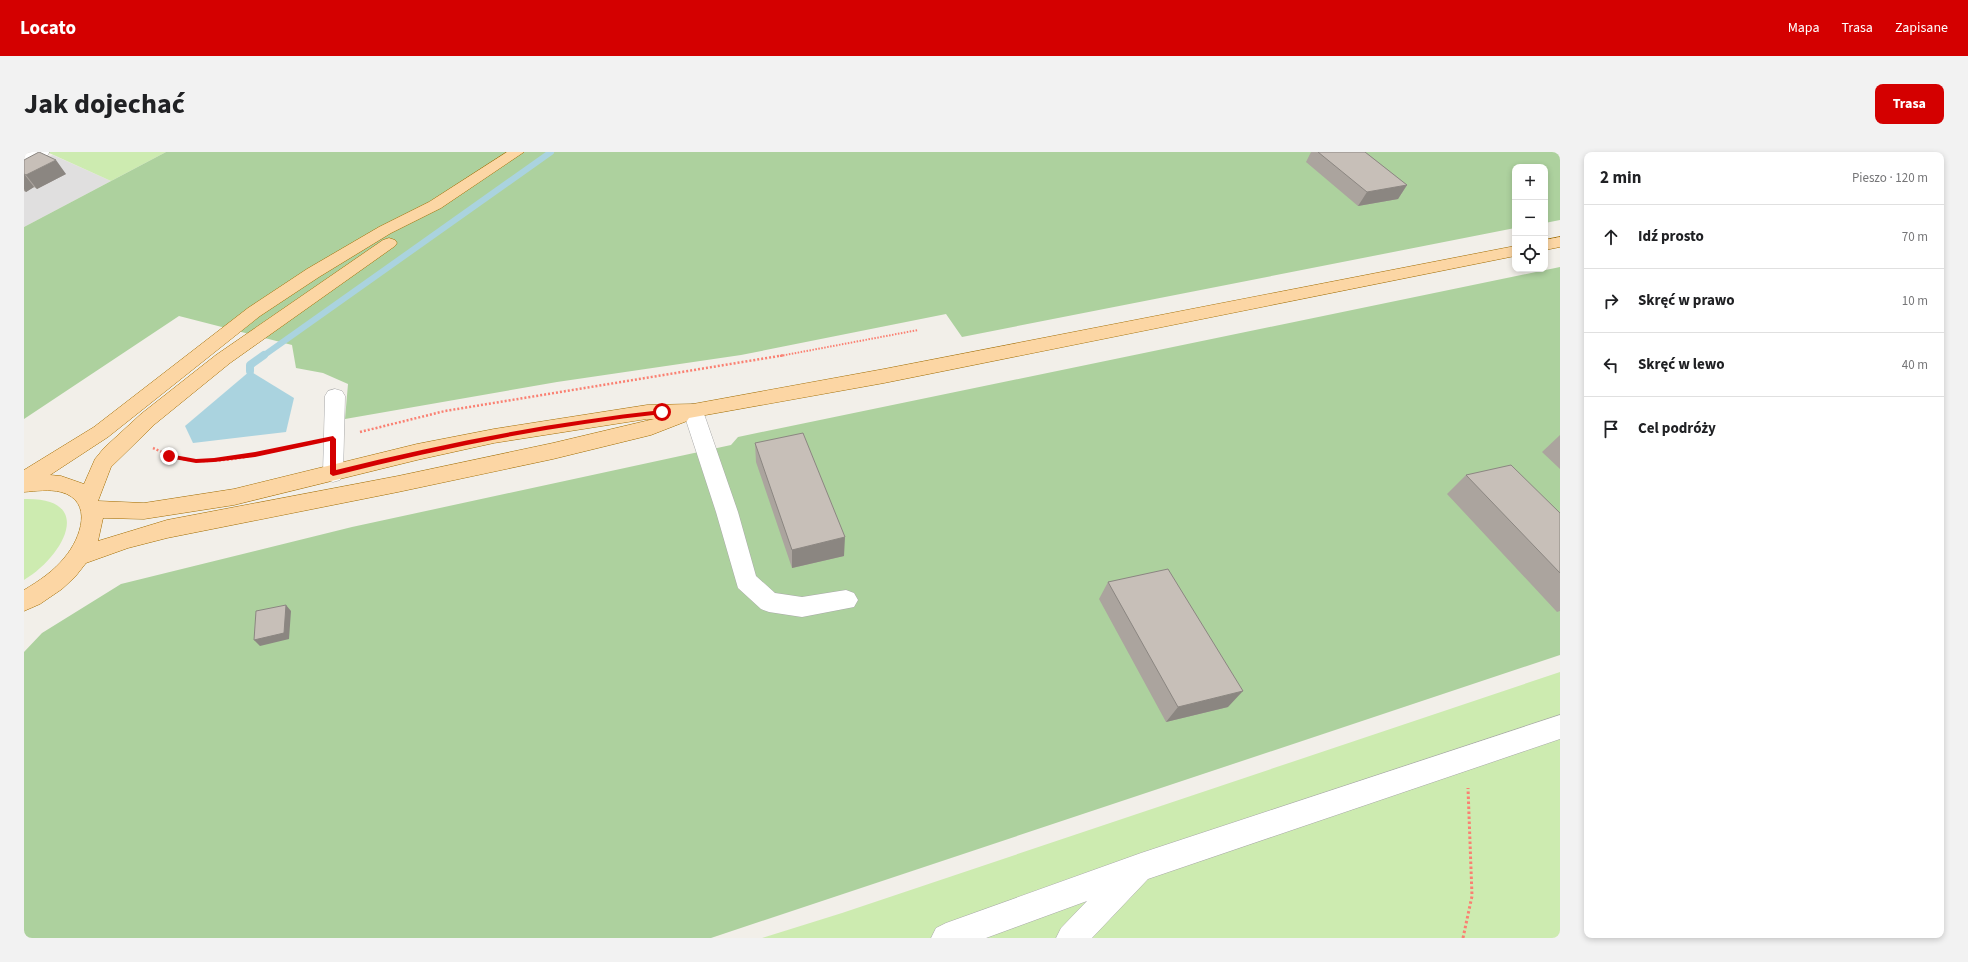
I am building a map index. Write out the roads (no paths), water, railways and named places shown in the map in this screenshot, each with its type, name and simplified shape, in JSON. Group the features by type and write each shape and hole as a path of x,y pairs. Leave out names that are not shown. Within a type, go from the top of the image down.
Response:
{"main road":[{"path":"24,479 42,470 101,432 183,366 260,308 313,273 385,230 435,205 517,152"},
{"path":"24,601 44,590 67,571 78,557 92,527 91,504 102,464 111,453 148,419 223,359 399,236 435,205"},
{"path":"1548,244 1560,242"},
{"path":"24,484 44,483 69,486 79,490 91,504 144,511 181,506 234,497 333,474 417,452 494,436 647,412 693,411 884,376 1512,252"},
{"path":"78,557 126,540 167,529 464,471 636,432 651,428 693,411"}],"street":[{"path":"24,158 42,152"},
{"path":"333,474 335,396"},
{"path":"693,411 727,512 746,581 769,602 802,607 846,600"},
{"path":"946,938 1141,867 1560,727"},
{"path":"1071,938 1141,867"}],"water":[{"path":"250,371 294,398 286,432 193,443 185,426"}],"waterway":[{"path":"263,356 551,152"},
{"path":"250,371 250,365 264,355"}]}
